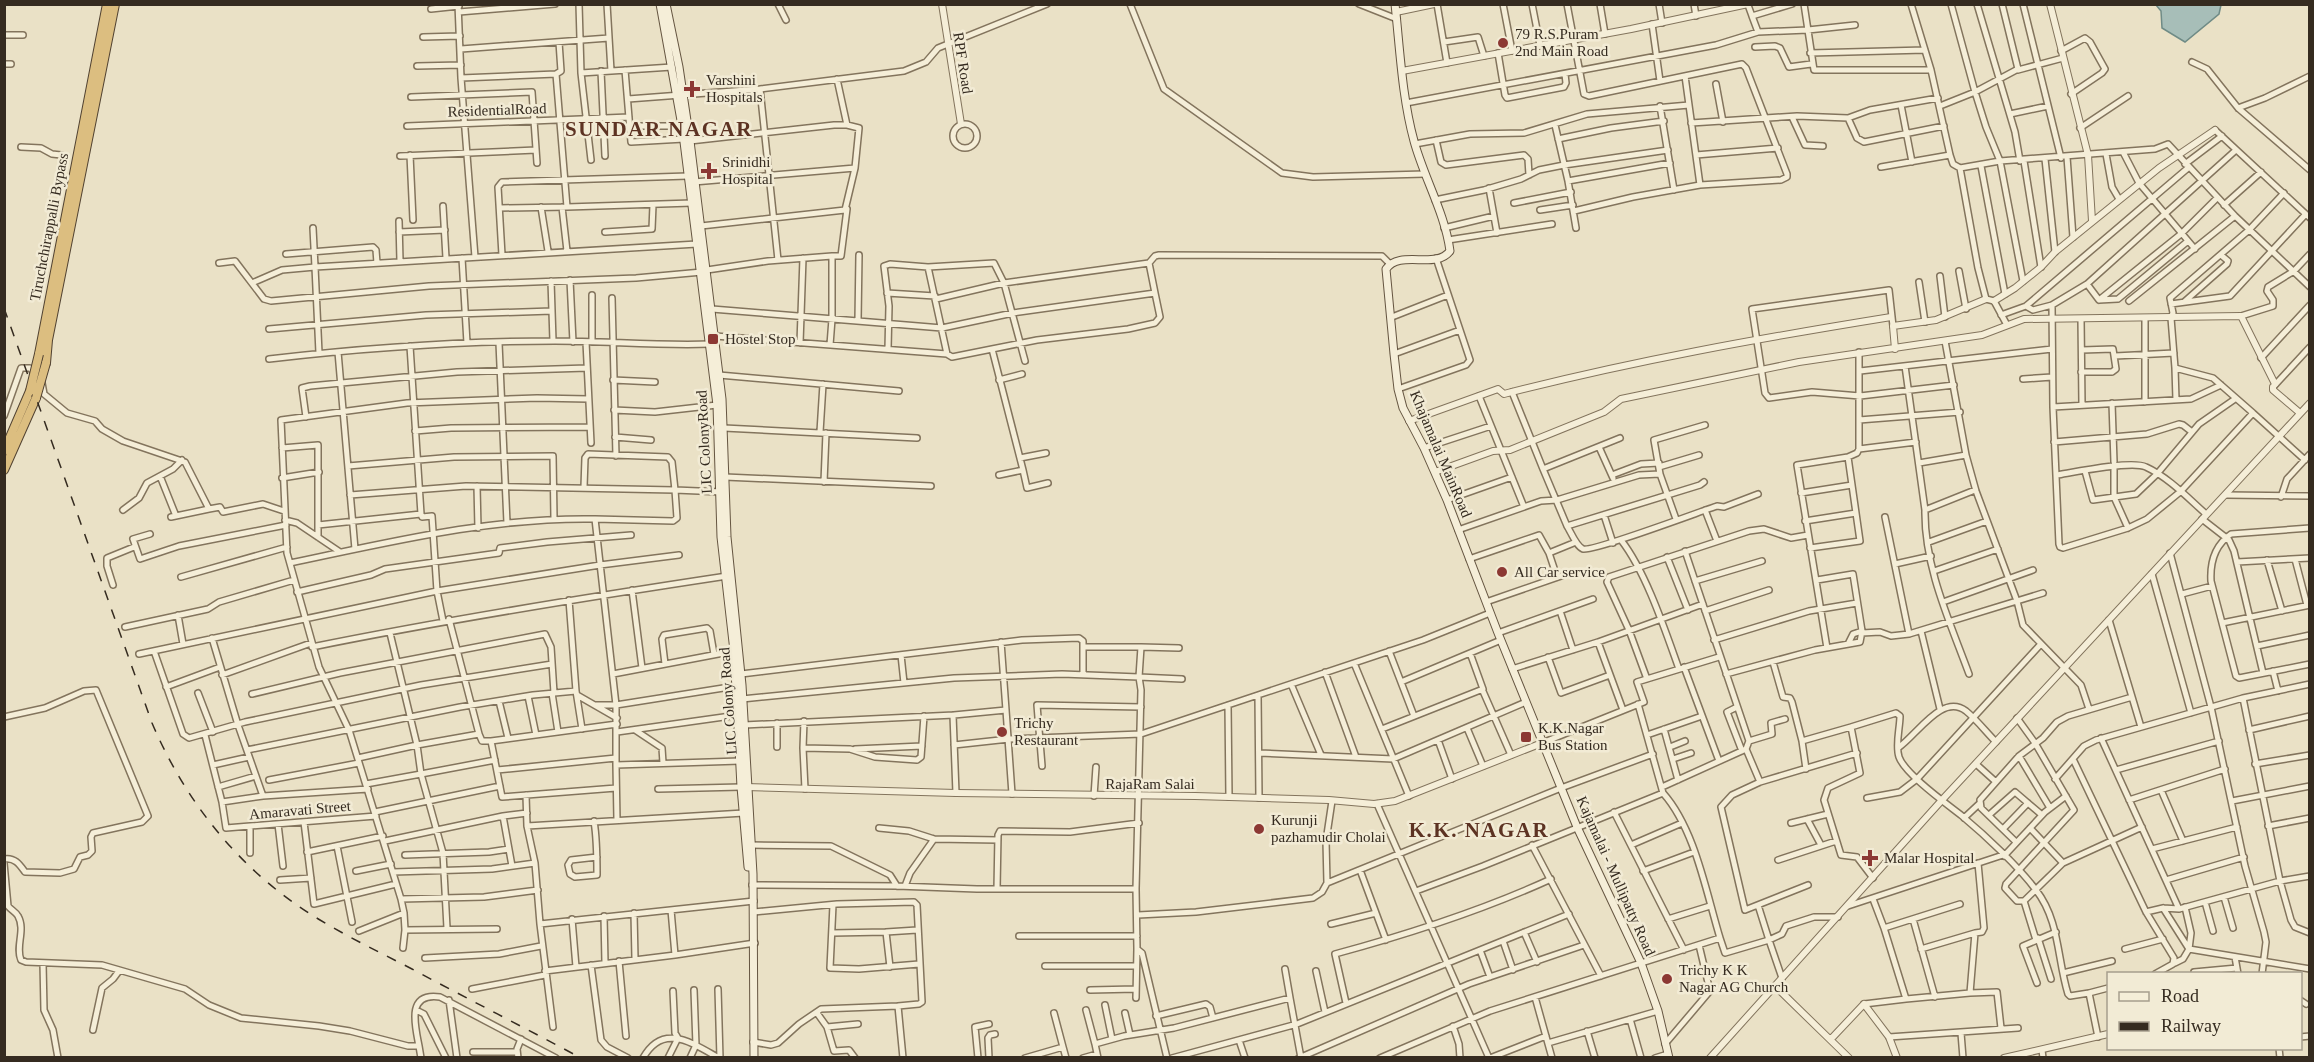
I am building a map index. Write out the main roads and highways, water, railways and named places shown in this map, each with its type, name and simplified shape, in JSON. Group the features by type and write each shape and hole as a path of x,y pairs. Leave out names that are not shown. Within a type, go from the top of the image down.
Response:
{"highway":[{"name":"Tiruchchirappalli Bypass","path":"4,452 33,394 107,4"},
{"name":"Tiruchchirappalli Bypass","path":"4,470 46,363 48,340 115,4"}],"main road":[{"name":"LIC ColonyRoad","path":"660,4 680,96 682,126 687,140 688,176 692,203 700,231 697,244 712,309 717,405 722,426 724,537 738,680 740,761 749,845 749,875 754,901 754,1058"},
{"name":"LIC ColonyRoad","path":"666,4 694,182 714,341"},
{"name":"Khajamalai MainRoad","path":"1396,12 1406,103 1414,144 1435,200 1450,251 1447,255 1436,258 1400,260 1390,264 1386,269 1398,389 1409,421 1425,448 1447,500 1542,743"},
{"path":"714,341 719,375 725,477 723,492"},
{"name":"LIC Colony Road","path":"728,576 744,725 744,787"},
{"name":"Kajamalai - Mullipatty Road","path":"1542,743 1577,827 1641,963 1658,1011 1668,1056"}],"water":[{"path":"2156,5 2221,5 2219,14 2185,42 2162,28 2161,11"}],"railway":[{"path":"4,308 152,723 182,782 220,835 266,881 292,902 320,920 581,1058"}],"place":[{"name":"79 R.S.Puram 2nd Main Road","path":"1503,43"},
{"name":"Varshini Hospitals","path":"692,89"},
{"name":"Srinidhi Hospital","path":"709,171"},
{"name":"Hostel Stop","path":"713,339"},
{"name":"All Car service","path":"1502,572"},
{"name":"Trichy Restaurant","path":"1002,732"},
{"name":"K.K.Nagar Bus Station","path":"1526,737"},
{"name":"Kurunji pazhamudir Cholai","path":"1259,829"},
{"name":"Malar Hospital","path":"1870,858"},
{"name":"Trichy K K Nagar AG Church","path":"1667,979"}],"district":[{"name":"SUNDAR NAGAR","path":"659,129"},
{"name":"K.K. NAGAR","path":"1479,830"}]}
